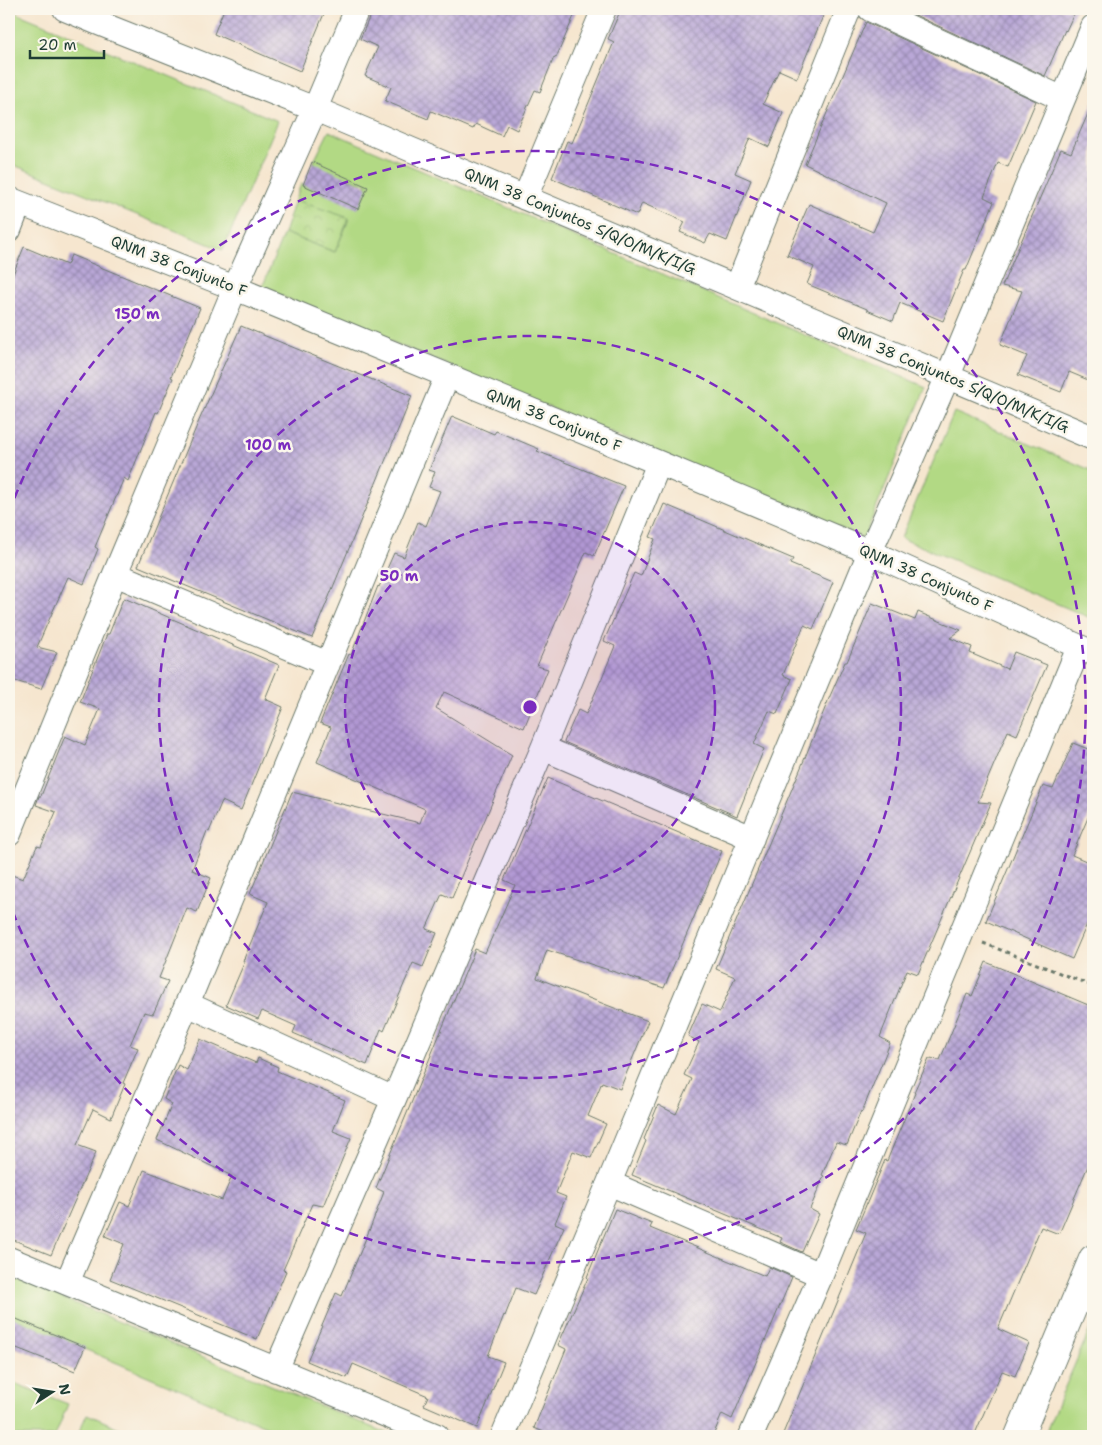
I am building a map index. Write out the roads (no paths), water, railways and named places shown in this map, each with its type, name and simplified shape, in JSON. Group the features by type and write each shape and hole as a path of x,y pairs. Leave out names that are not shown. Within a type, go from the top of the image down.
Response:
{"street":[{"name":"QNM 38 Conjuntos S/Q/O/M/K/I/G","path":"65,9 104,17 315,109 1093,438"},
{"path":"9,834 235,288 315,109 356,9"},
{"path":"525,198 604,9"},
{"path":"737,287 849,9"},
{"path":"870,9 1062,100"},
{"path":"503,1436 870,552 948,376 1093,27"},
{"path":"9,230 14,202"},
{"name":"QNM 38 Conjunto F","path":"14,202 235,288 659,463 870,552 1086,650"},
{"path":"67,1283 187,1004 447,376"},
{"path":"276,1370 394,1099 542,748 659,463"},
{"path":"115,574 328,664"},
{"path":"751,1436 821,1275 962,935 1086,650"},
{"path":"542,748 752,838"},
{"path":"187,1004 394,1099"},
{"path":"609,1183 821,1275"},
{"path":"9,1259 436,1436"},
{"path":"1019,1436 1093,1259"}]}
